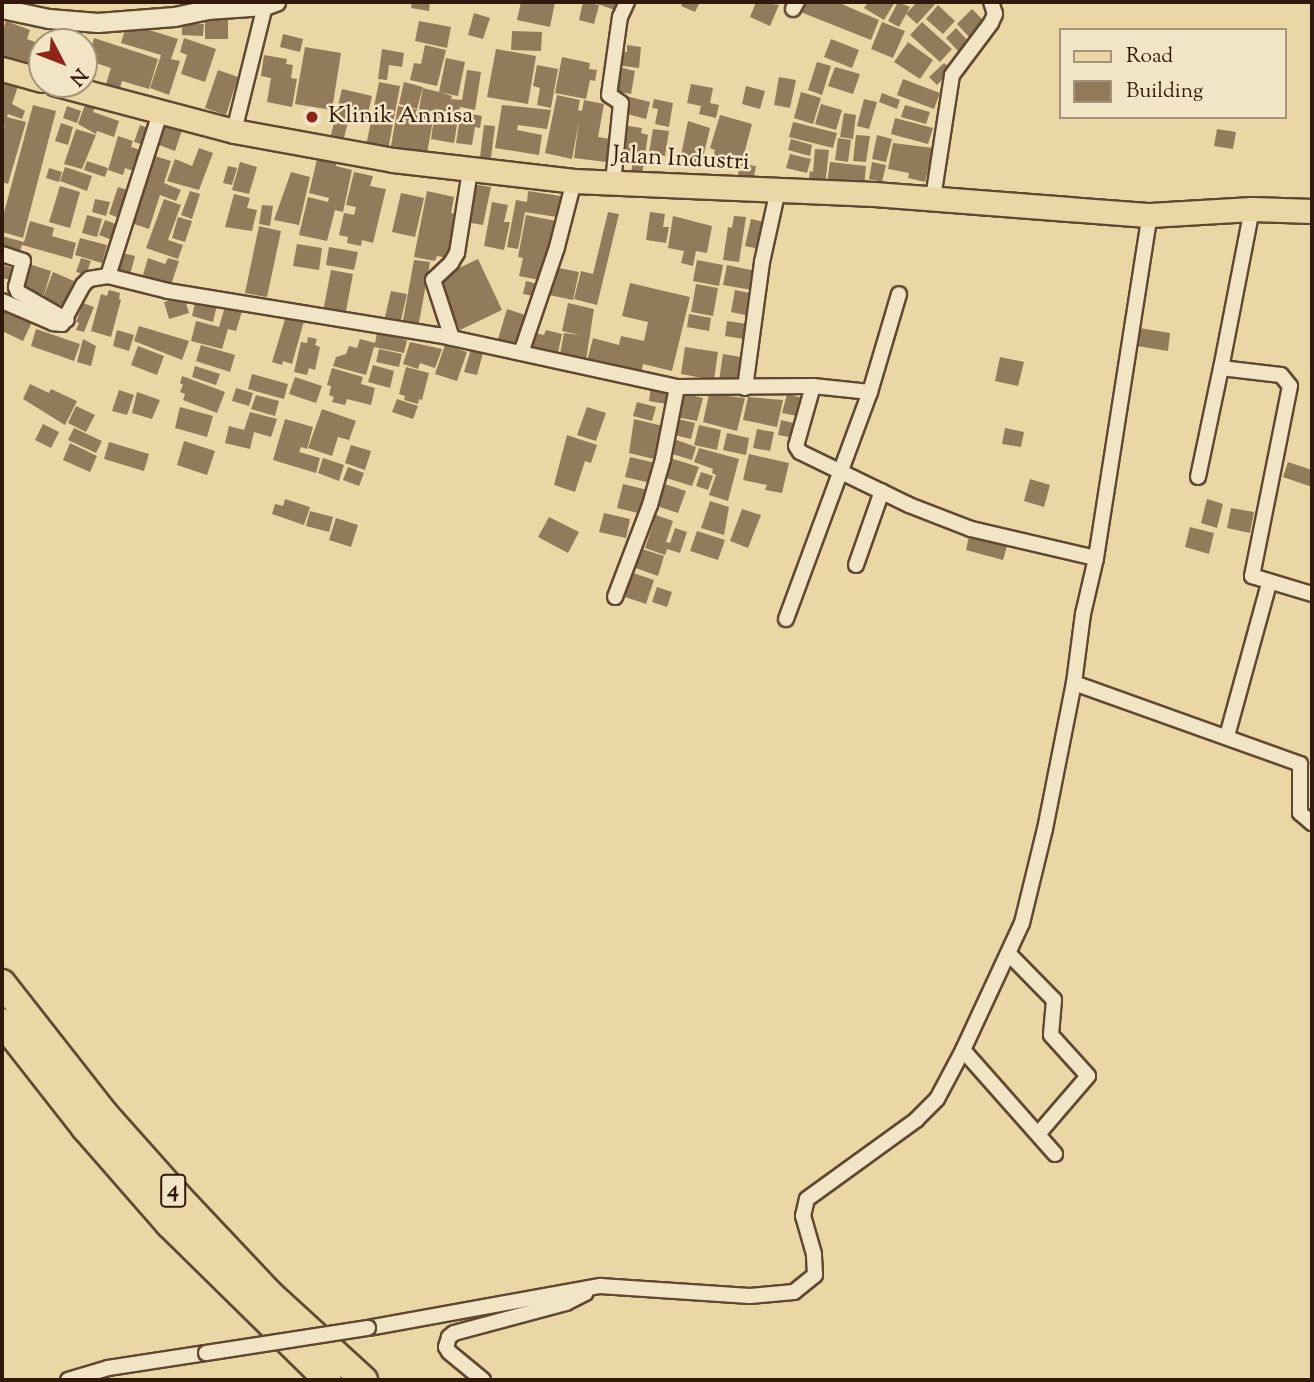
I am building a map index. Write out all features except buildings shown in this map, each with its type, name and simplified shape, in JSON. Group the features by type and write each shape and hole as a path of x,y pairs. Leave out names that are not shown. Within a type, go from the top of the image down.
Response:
{"highway":[{"name":"4","path":"2,983 104,1113 186,1205 269,1293 363,1380"},
{"name":"4","path":"2,1022 85,1128 169,1224 328,1380"}],"main road":[{"path":"2,69 28,76"},
{"name":"Jalan Industri","path":"98,96 234,131 470,170 574,181 933,198 1150,215 1252,209 1312,211"}],"street":[{"path":"612,183 621,103 608,96 620,17 627,2"},
{"path":"933,198 952,75 991,23 995,14 991,2"},
{"path":"2,9 49,19 98,23 268,3 234,131"},
{"path":"108,276 160,113"},
{"path":"452,338 433,279 451,263 457,253 470,170"},
{"path":"521,353 557,247 574,181"},
{"path":"745,388 762,262 778,190"},
{"path":"1198,477 1252,209"},
{"path":"68,1380 108,1368 368,1328 600,1286 728,1296 786,1293 802,1288 815,1275 817,1267 803,1216 807,1199 916,1119 937,1099 964,1051 1010,955 1022,923 1035,873 1074,683 1083,614 1097,558 1150,215"},
{"path":"2,254 23,261 16,287 18,292 66,320"},
{"path":"2,301 53,323 62,324 83,285 89,279 108,276 168,291 452,338 677,387 813,386 870,392"},
{"path":"786,619 870,392 899,294"},
{"path":"1221,369 1281,375 1290,383 1252,573 1255,580 1312,594"},
{"path":"813,386 796,447 840,471 971,529 1097,558"},
{"path":"615,597 650,505 663,459 677,387"},
{"path":"856,565 883,491"},
{"path":"1227,736 1269,583"},
{"path":"1074,683 1300,764 1300,813 1312,823"},
{"path":"1010,955 1054,1000 1051,1035 1088,1076 1039,1133"},
{"path":"964,1051 1055,1154"},
{"path":"483,1380 449,1352 446,1342 454,1333 566,1303 600,1286"}],"place":[{"name":"Klinik Annisa","path":"312,117"}]}
